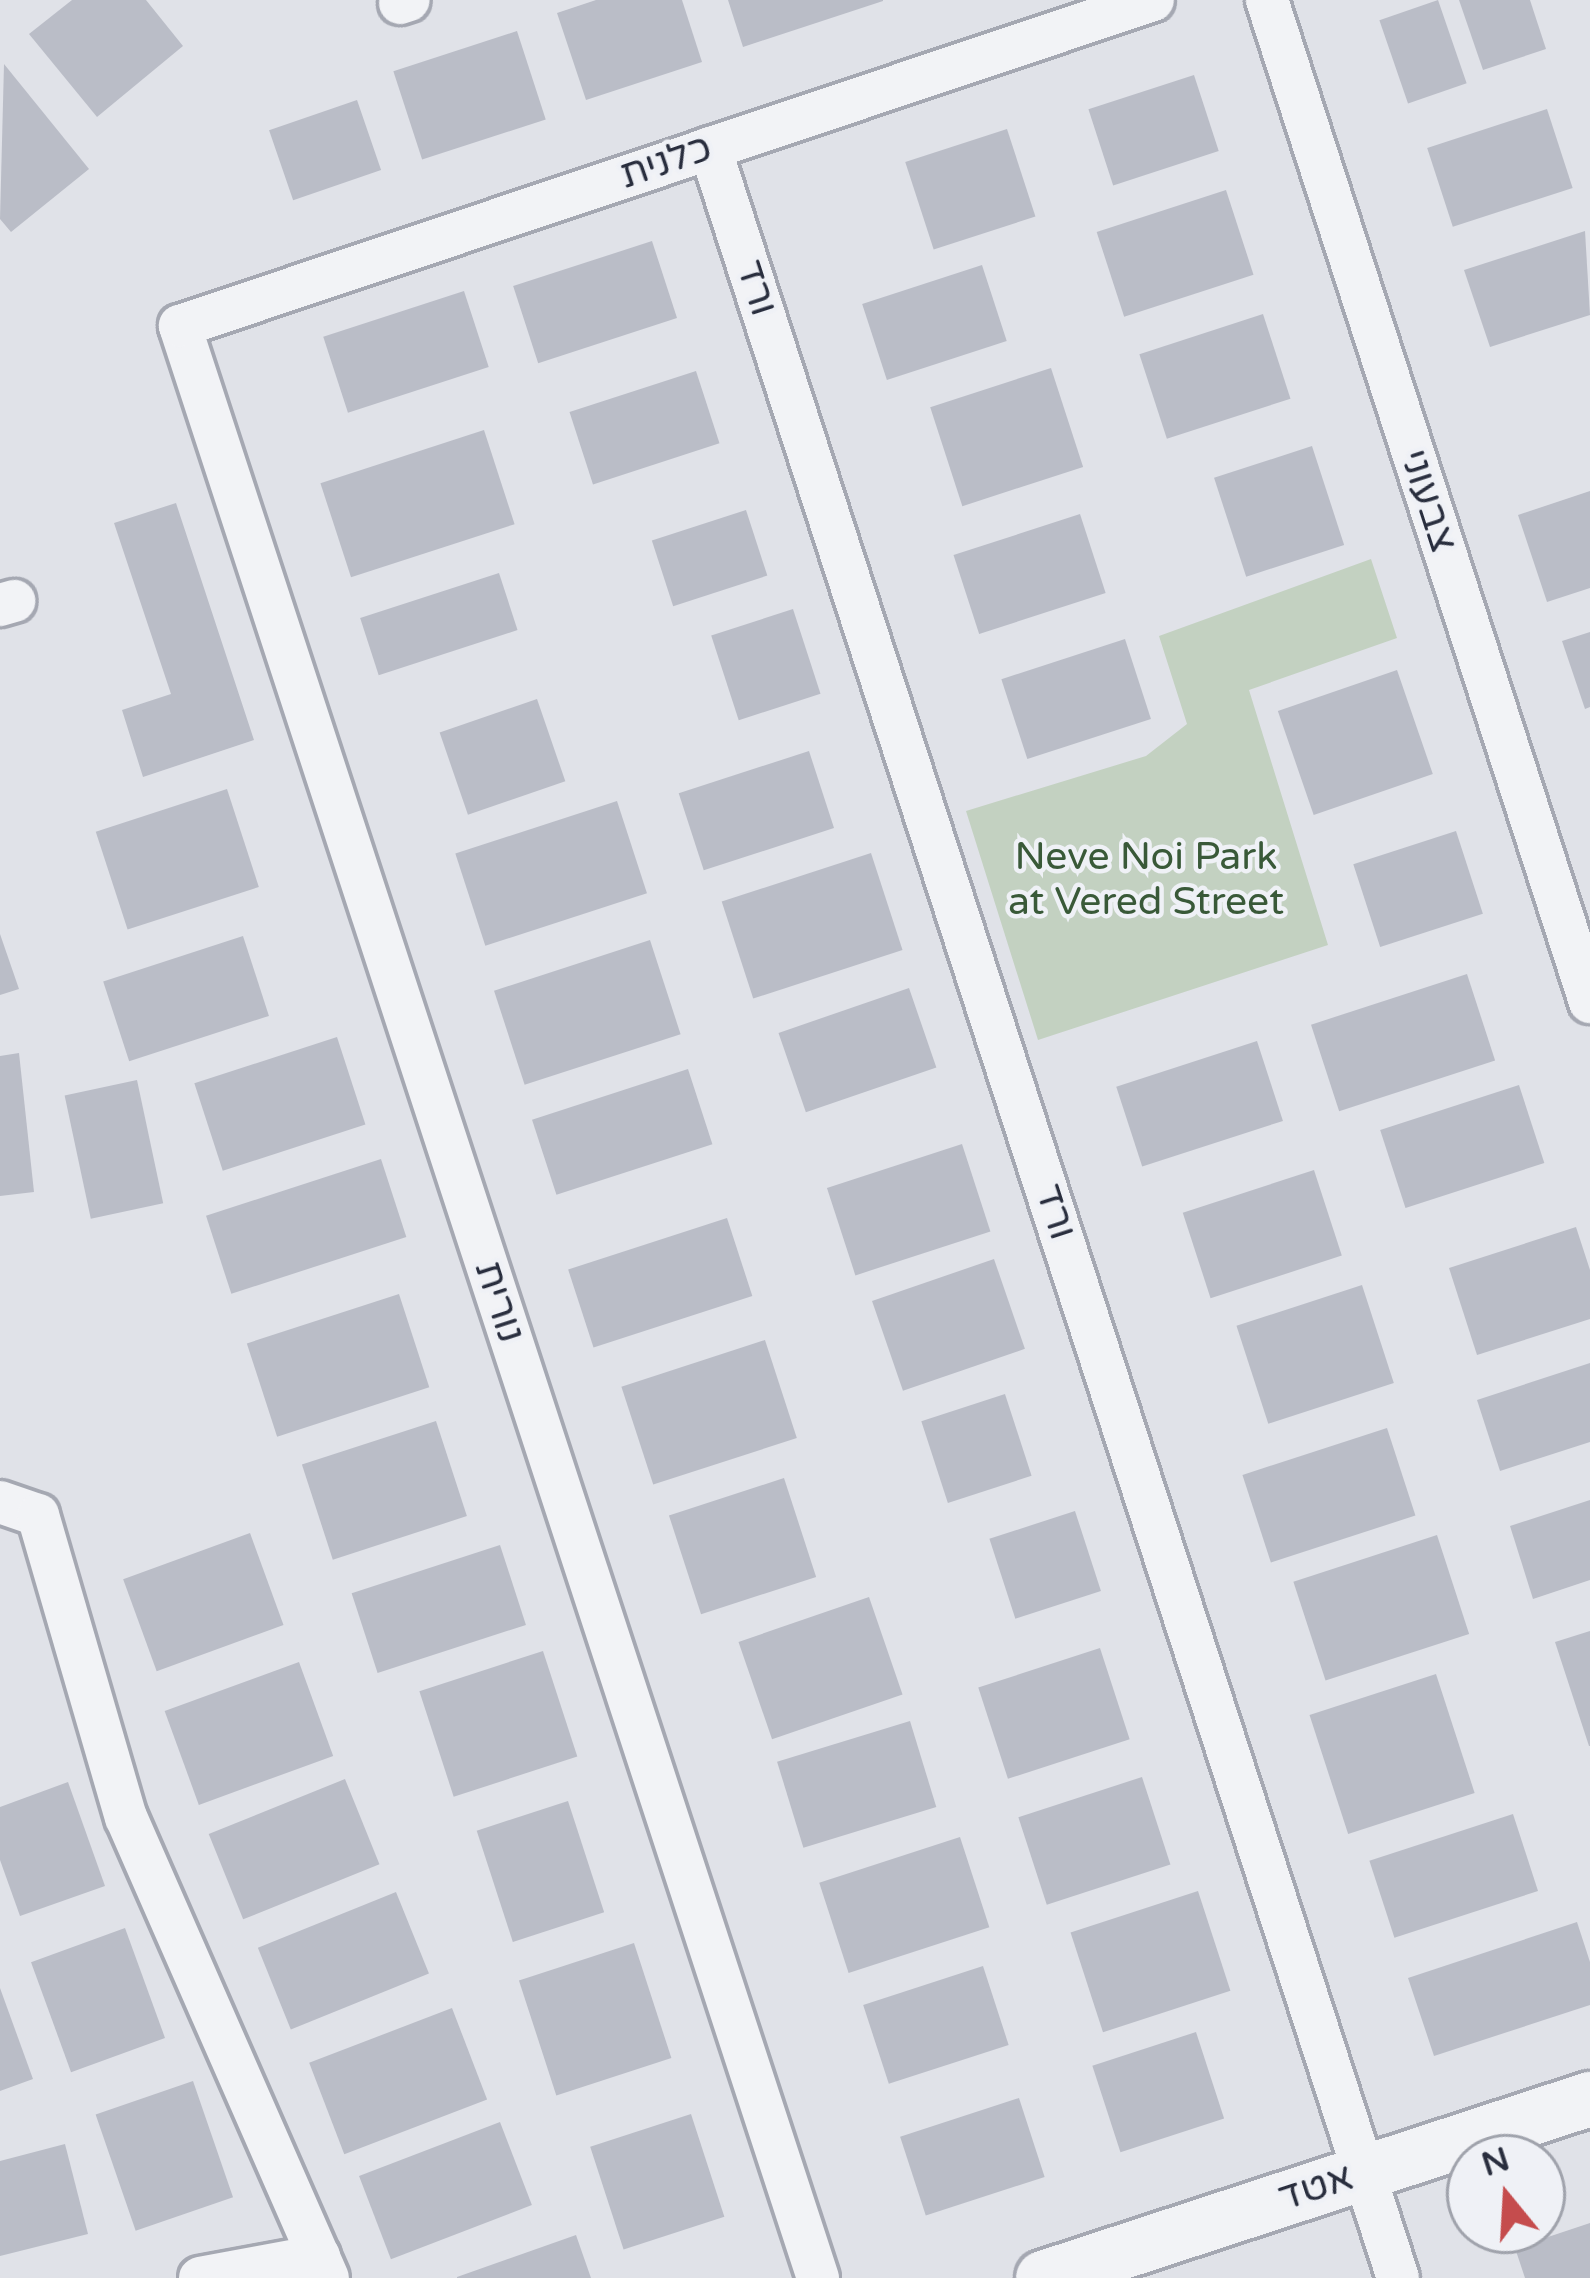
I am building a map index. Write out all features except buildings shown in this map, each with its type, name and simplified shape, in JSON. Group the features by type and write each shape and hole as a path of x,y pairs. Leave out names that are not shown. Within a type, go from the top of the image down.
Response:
{"street":[{"name":"כלנית","path":"180,326 1153,0"},
{"name":"צבעוני","path":"1267,0 1590,1002"},
{"name":"ורד","path":"710,148 1397,2278"},
{"name":"נורית","path":"180,326 818,2278"},
{"path":"0,1502 38,1515 126,1817 324,2267 200,2278"},
{"name":"אטד","path":"1042,2278 1590,2099"}],"green space":[{"name":"Neve Noi Park at Vered Street","path":"1371,559 1397,638 1249,690 1328,945 1038,1040 966,811 1146,756 1187,724 1159,636"}]}
